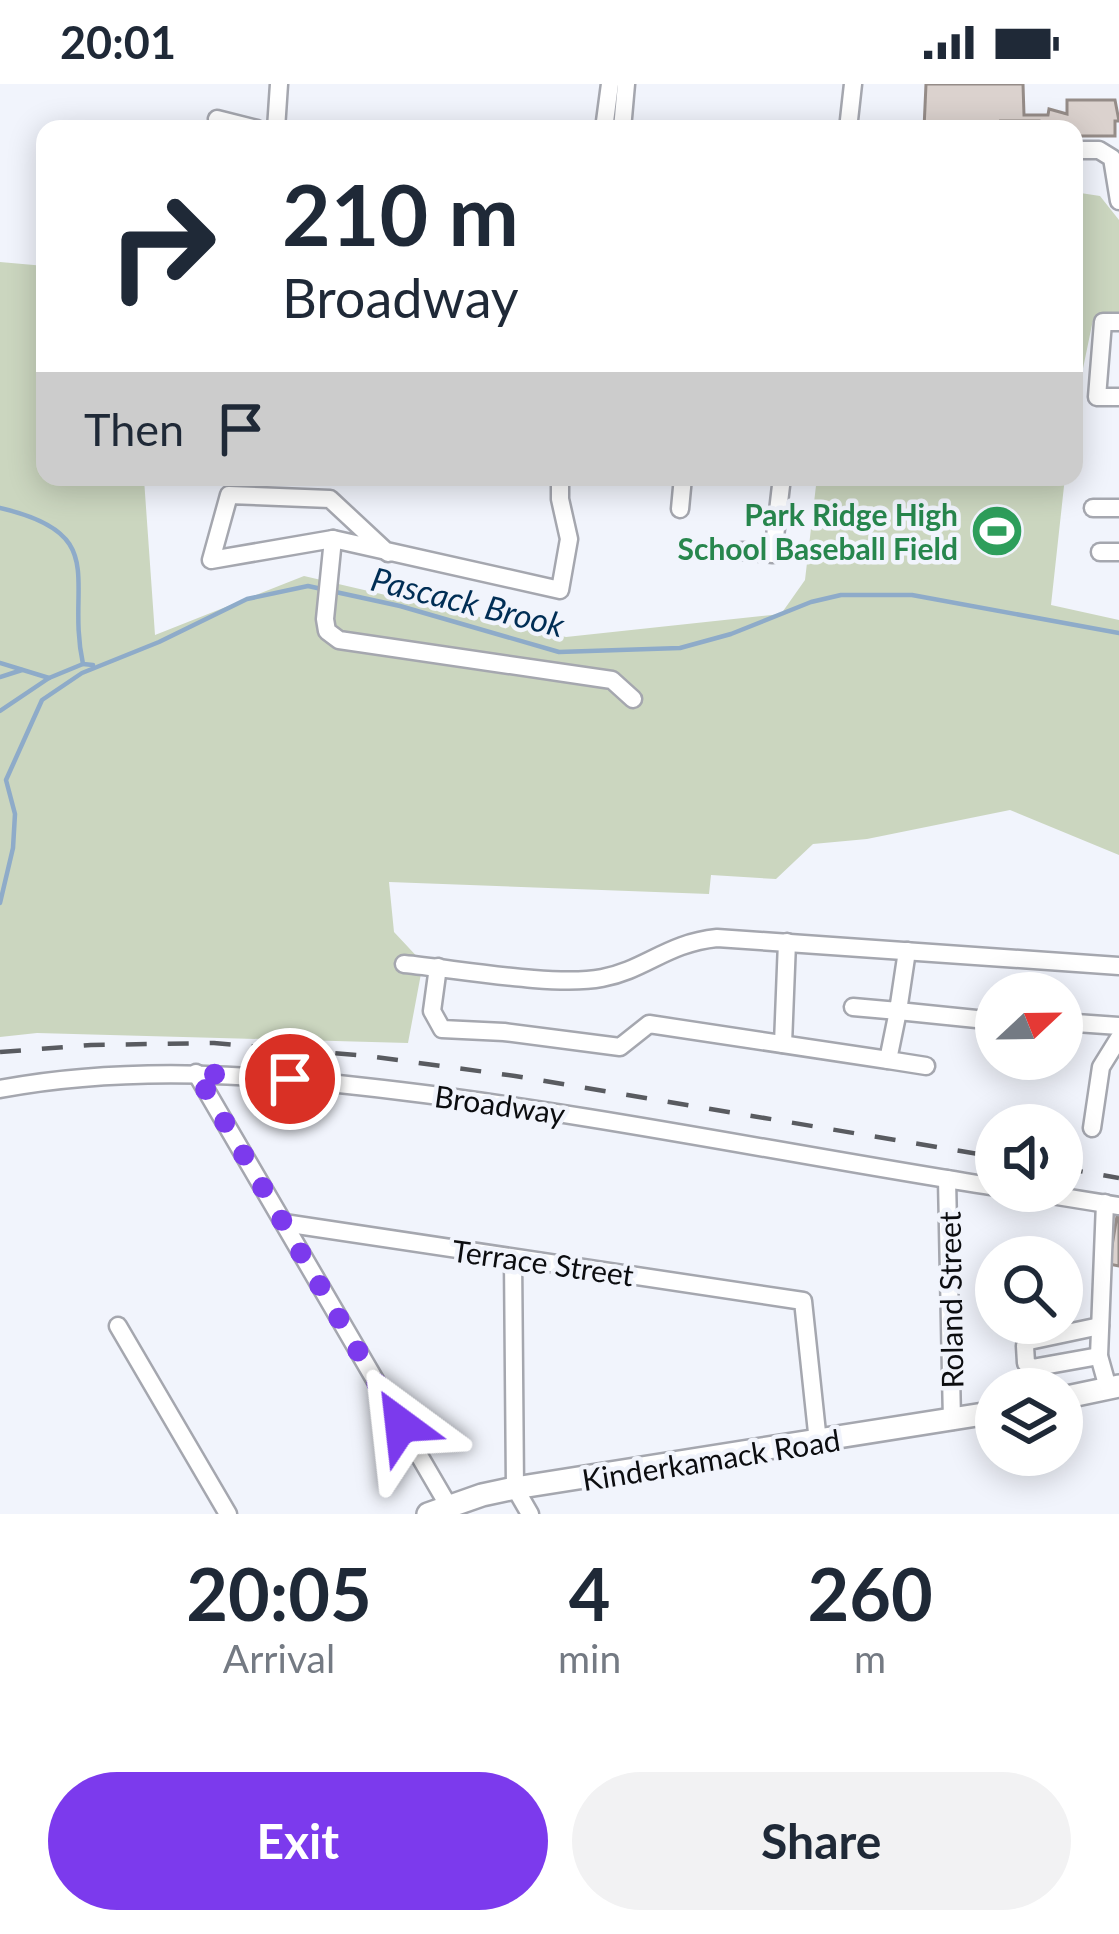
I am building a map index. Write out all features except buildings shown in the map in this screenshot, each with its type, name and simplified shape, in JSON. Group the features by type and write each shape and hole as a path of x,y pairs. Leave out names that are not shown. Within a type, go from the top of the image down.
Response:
{"main road":[{"path":"1083,1393 1113,1387"},
{"name":"Kinderkamack Road","path":"438,1510 514,1489 975,1416"}],"street":[{"path":"277,120 279,84"},
{"path":"605,120 610,84"},
{"path":"623,120 626,84"},
{"path":"849,120 853,84"},
{"path":"218,119 222,120"},
{"path":"1083,150 1099,150 1112,158 1119,201"},
{"path":"1119,322 1103,322 1097,397 1119,397"},
{"path":"388,553 330,499 230,495 212,560 333,539 388,553 560,590 568,539 560,486"},
{"path":"680,509 682,486"},
{"path":"742,551 772,554 781,486"},
{"path":"1093,508 1119,508"},
{"path":"333,539 327,632 339,640 612,680 633,699"},
{"path":"404,964 592,980 696,940 1119,966"},
{"path":"782,1044 787,942"},
{"path":"888,1060 907,951"},
{"path":"438,967 432,1011 442,1029 620,1047 649,1024 926,1066"},
{"path":"853,1007 975,1019"},
{"path":"1083,1024 1119,1027"},
{"path":"1092,1128 1101,1067 1119,1039"},
{"path":"196,1073 284,1223 438,1510"},
{"name":"Broadway","path":"0,1089 107,1076 196,1073 362,1086 540,1109 975,1183"},
{"name":"Roland Street","path":"947,1179 952,1421"},
{"path":"1112,1204 1100,1356 1113,1387"},
{"name":"Terrace Street","path":"284,1223 802,1301 818,1442"},
{"path":"514,1258 514,1489 530,1514"},
{"path":"118,1325 229,1514"},
{"path":"1100,1326 1029,1341 1025,1346 1026,1363 1032,1368 1100,1356"}],"green space":[{"path":"1083,193 1100,196 1119,220 1119,319 1093,320 1083,368"},
{"path":"0,262 36,265 36,486 144,486 155,635 304,576 566,637 781,614 805,580 816,486 1064,486 1051,605 1119,620 1119,855 1010,810 867,839 813,844 776,879 711,875 709,894 389,882 394,932 423,963 408,1043 37,1033 0,1037"}],"waterway":[{"name":"Pascack Brook","path":"0,508 35,519 58,532 71,547 77,565 83,664 93,665"},
{"name":"Pascack Brook","path":"0,903 13,848 15,814 6,780 42,700 82,673 247,599 308,586 400,606 559,652 680,648 841,595 912,595 1119,633"},
{"path":"0,663 49,678"},
{"path":"0,711 49,678 83,664"},
{"path":"0,677 22,670"}],"railway":[{"path":"0,1052 214,1043 368,1056 975,1153"},
{"path":"1083,1172 1119,1178"}],"place":[{"name":"Park Ridge High School Baseball Field","path":"997,531"}],"route":[{"path":"290,1079 196,1073 401,1425"}]}
